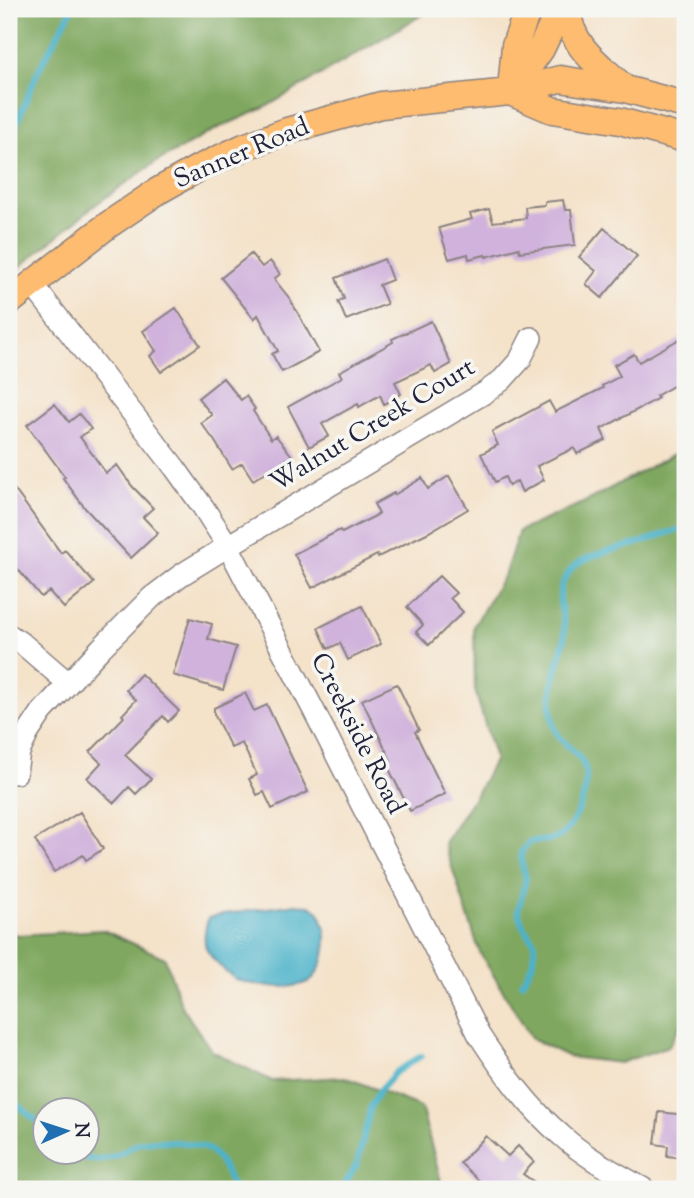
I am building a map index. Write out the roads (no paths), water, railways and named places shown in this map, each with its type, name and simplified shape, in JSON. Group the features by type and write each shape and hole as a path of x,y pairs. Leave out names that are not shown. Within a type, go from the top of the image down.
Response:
{"main road":[{"path":"510,92 515,45 528,9"},
{"path":"510,92 541,49 560,9"},
{"path":"568,9 573,36 584,52 625,89"},
{"name":"Sanner Road","path":"9,302 108,225 158,191 244,147 287,131 381,105 510,92 560,79 625,89 685,105"},
{"path":"510,92 552,110 620,121 685,139"}],"street":[{"name":"Creekside Road","path":"32,284 175,468 228,546 485,1045 504,1074 563,1137 600,1164 644,1189"},
{"name":"Walnut Creek Court","path":"16,774 19,752 42,712 152,597 181,575 228,546 486,392 502,380 520,360 531,338"},
{"path":"9,635 68,683"}],"water":[{"path":"296,904 316,909 326,934 321,966 312,979 305,983 276,987 238,980 221,967 207,950 205,938 208,918"}],"waterway":[{"path":"9,142 38,71 72,9"},
{"path":"522,983 532,965 535,943 523,926 518,911 526,878 521,852 529,842 556,838 570,826 581,805 586,782 583,763 558,735 552,715 552,687 565,634 560,598 562,584 574,566 581,561 685,529"},
{"path":"342,1189 357,1164 371,1106 379,1091 396,1072 421,1056"},
{"path":"9,1097 32,1117"},
{"path":"102,1159 117,1155 143,1142 192,1144 212,1152 234,1189"}]}
